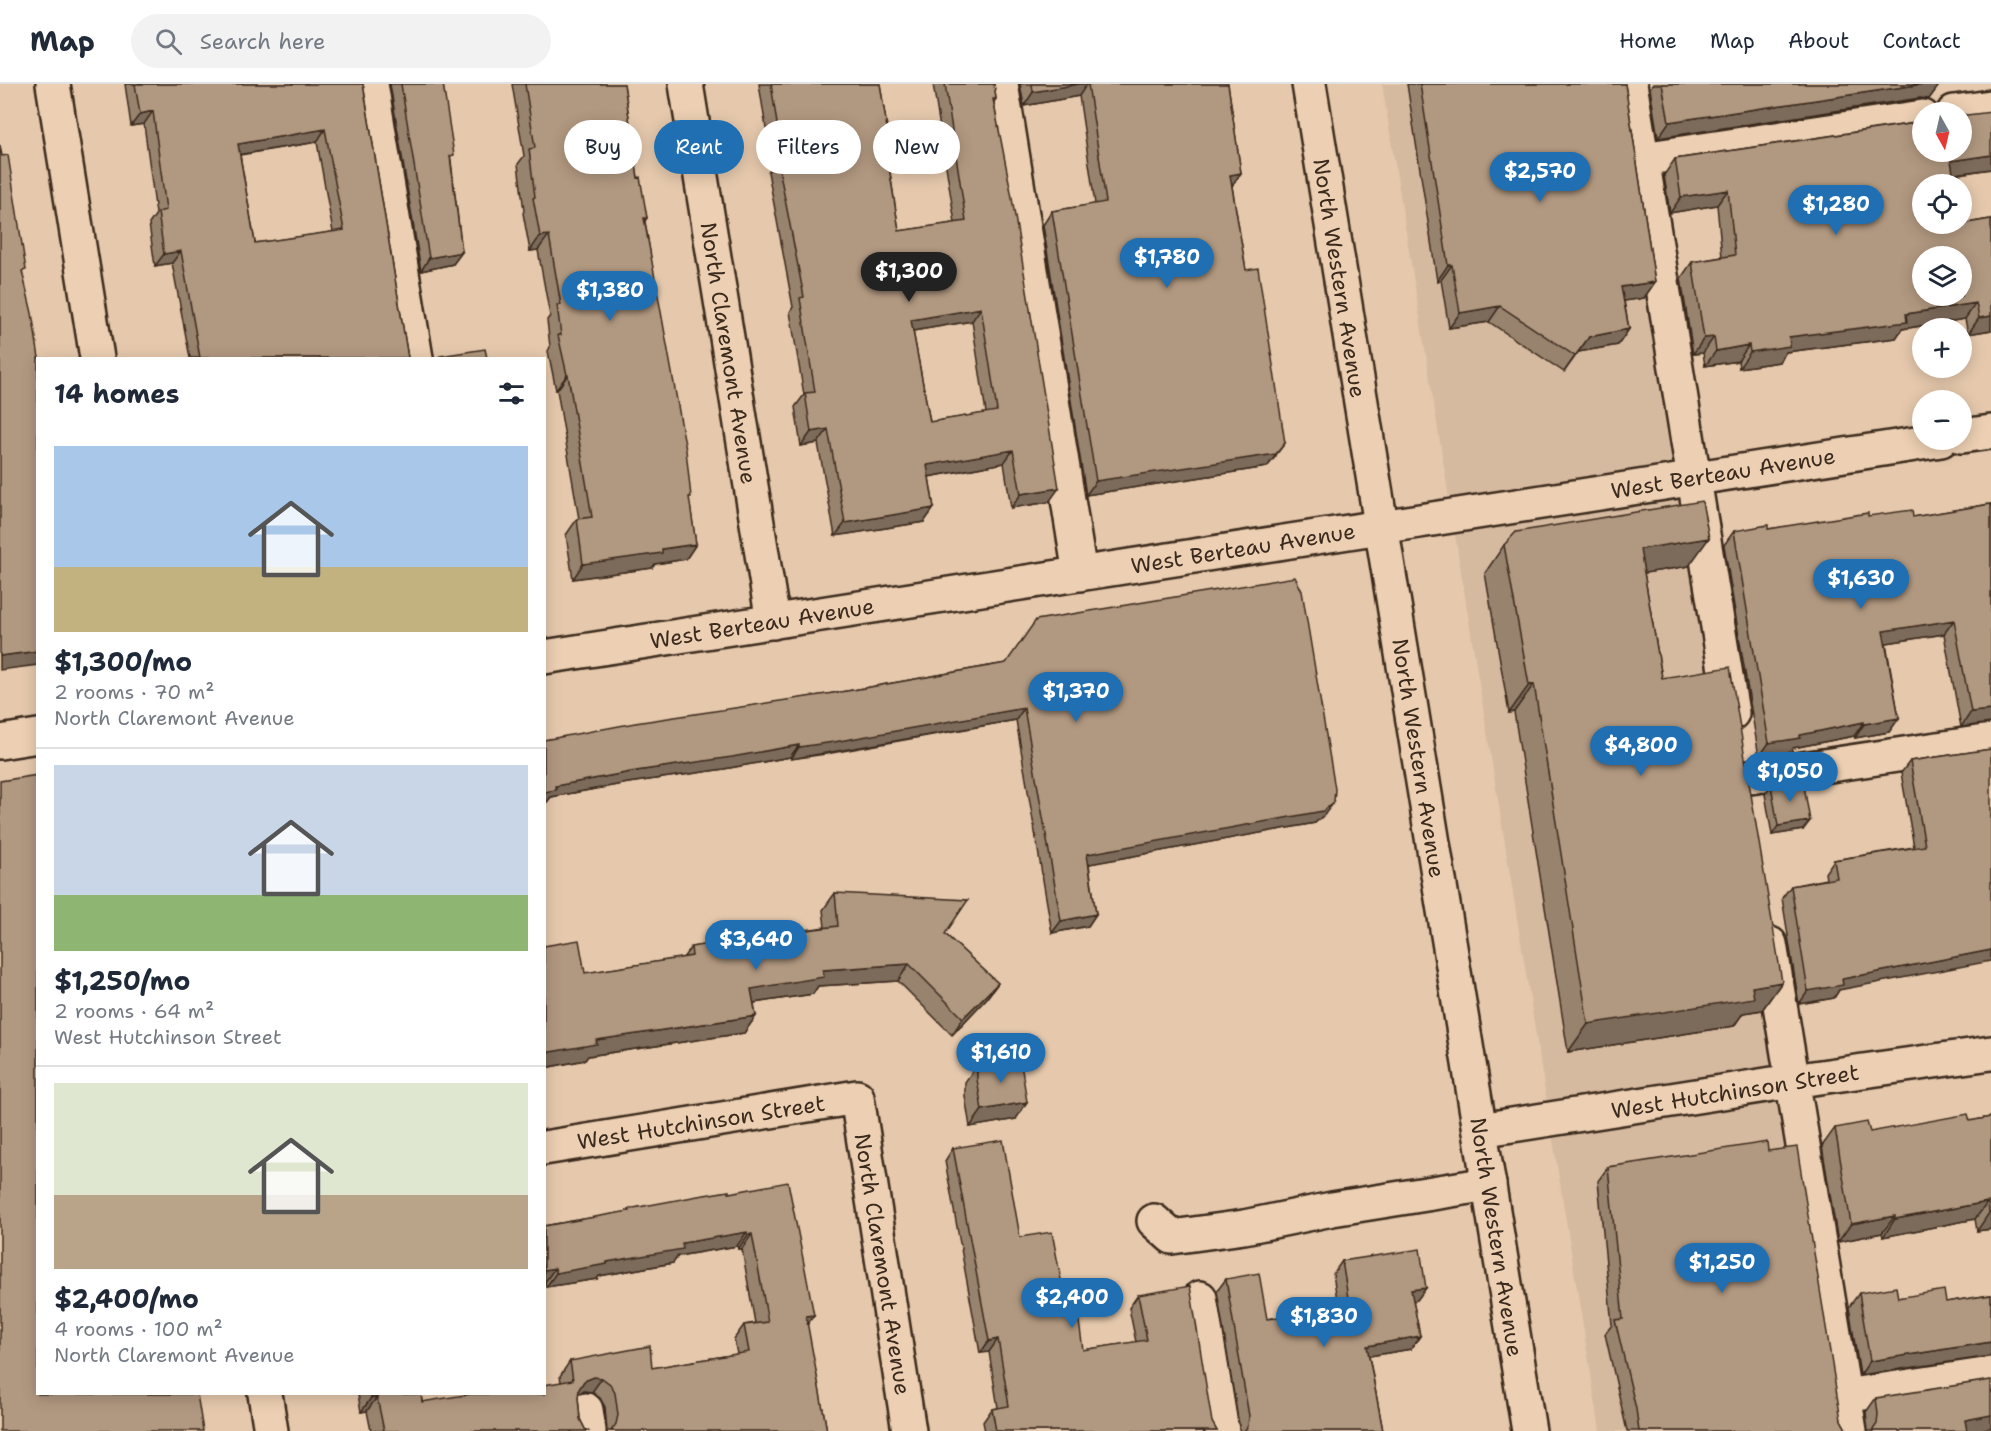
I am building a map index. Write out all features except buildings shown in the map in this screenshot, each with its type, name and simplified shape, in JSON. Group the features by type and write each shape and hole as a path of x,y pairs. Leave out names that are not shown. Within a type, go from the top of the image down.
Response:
{"street":[{"path":"53,84 97,357"},
{"path":"371,84 416,357"},
{"name":"North Claremont Avenue","path":"686,84 773,622"},
{"path":"1001,84 1080,574"},
{"name":"North Western Avenue","path":"1310,84 1380,527 1530,1431"},
{"path":"1630,84 1749,813"},
{"path":"1972,110 1991,107"},
{"path":"1642,159 1912,119"},
{"path":"1972,435 1991,432"},
{"name":"West Berteau Avenue","path":"546,657 1912,444"},
{"path":"0,742 36,736"},
{"path":"1743,778 1991,741"},
{"path":"1766,916 1850,1431"},
{"name":"West Hutchinson Street","path":"1480,1130 1792,1081 1991,1053"},
{"name":"North Claremont Avenue","path":"857,1097 909,1431"},
{"name":"West Hutchinson Street","path":"546,1148 857,1097"},
{"path":"1154,1221 1172,1237 1244,1227 1332,1209 1489,1184"},
{"path":"1200,1298 1222,1431"},
{"path":"1844,1396 1991,1374"},
{"path":"265,1395 271,1431"}],"shaded area":[{"path":"1382,84 1622,84 1843,1431 1600,1431"}]}
